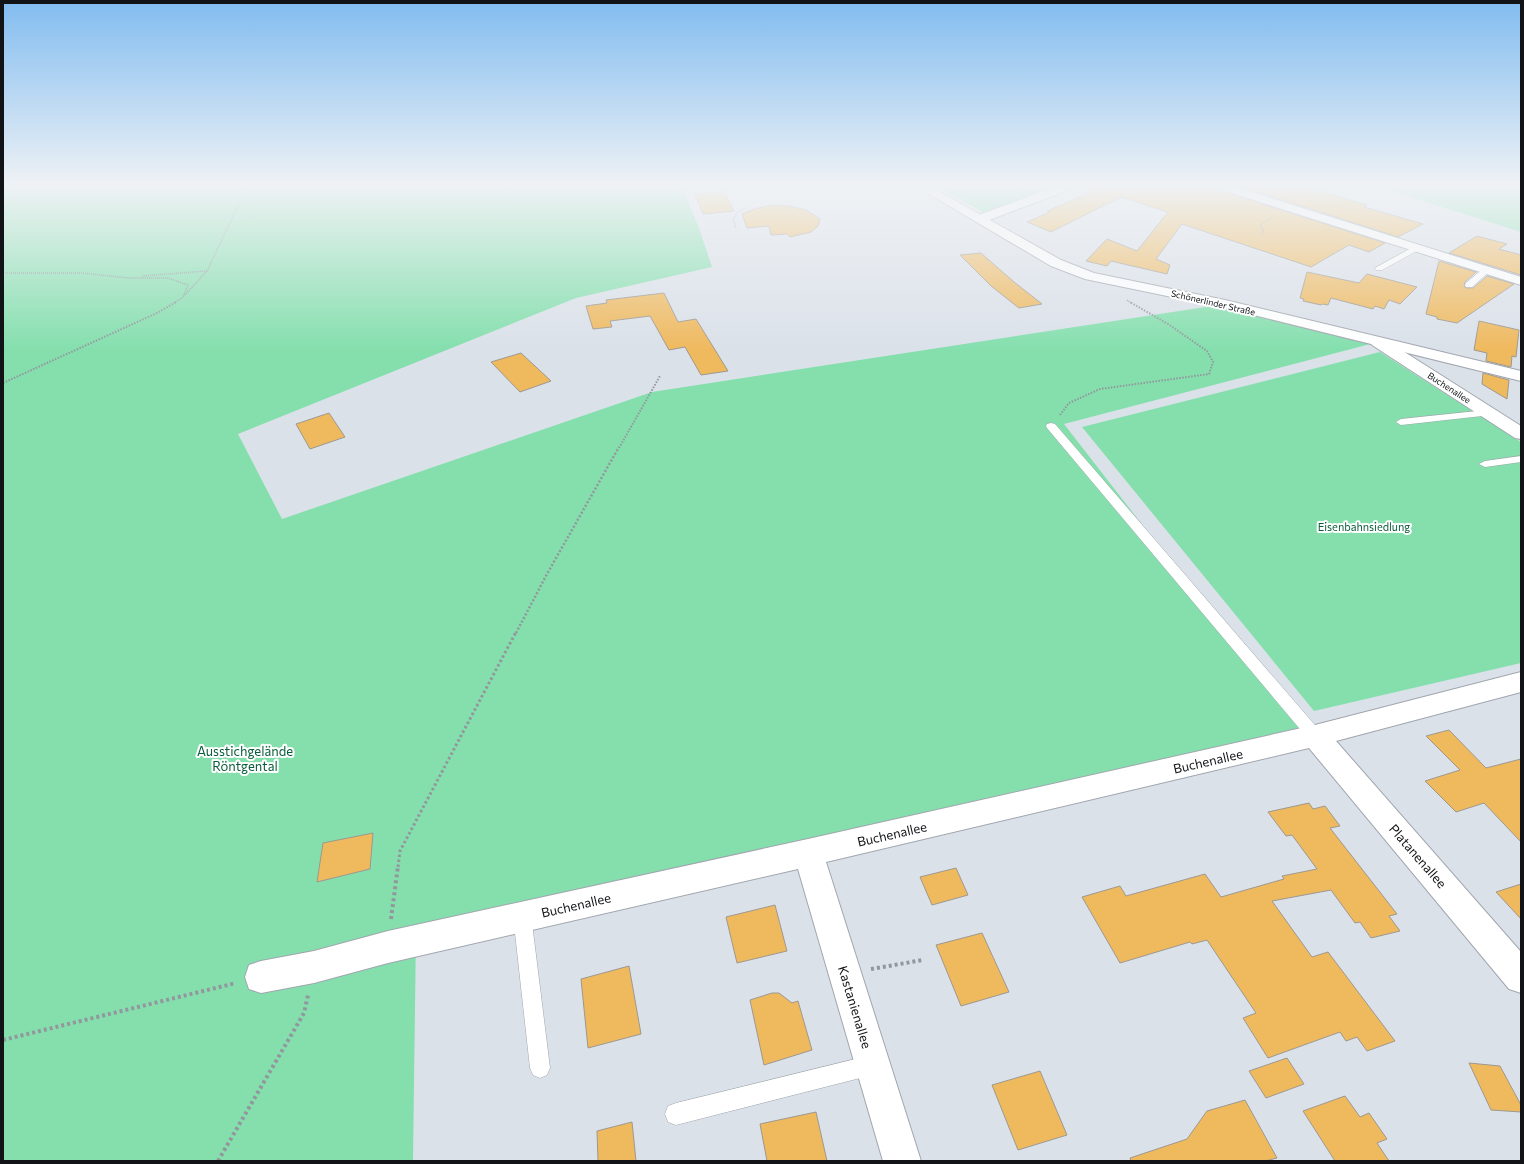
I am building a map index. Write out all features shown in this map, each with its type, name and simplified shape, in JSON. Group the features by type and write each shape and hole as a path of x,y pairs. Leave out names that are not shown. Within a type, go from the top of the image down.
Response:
{"street":[{"name":"Schönerlinder Straße","path":"1019,241 1056,263 1090,276 1225,304 1521,376"},
{"path":"1396,241 1521,281"},
{"name":"Buchenallee","path":"1378,342 1521,434"},
{"name":"Buchenallee","path":"261,977 314,967 521,912 808,853 1315,736 1521,682"},
{"name":"Platanenallee","path":"1315,736 1521,977"},
{"name":"Kastanienallee","path":"808,853 902,1161"}],"lane":[{"path":"1379,268 1418,248"},
{"path":"1469,285 1487,270"},
{"path":"1401,422 1488,413"},
{"path":"1051,426 1315,736"},
{"path":"1485,464 1521,459"},
{"path":"521,912 540,1068"},
{"path":"676,1114 872,1065"}],"path":[{"path":"3,383 157,313 183,297 207,271 221,241"},
{"path":"129,278 207,271"},
{"path":"3,273 82,273 129,278 168,278 188,285 183,297"},
{"path":"1051,426 1069,403 1100,389 1209,374 1213,362 1207,351 1168,324 1123,298"},
{"path":"388,947 400,850 547,574 660,376"},
{"path":"845,973 923,960"},
{"path":"218,1161 304,1013 314,967"},
{"path":"3,1040 261,977"}],"green space":[{"name":"Ausstichgelände Röntgental","path":"3,241 703,241 712,267 576,298 238,434 282,519 652,392 1225,304 1378,342 1064,424 1300,728 416,932 413,1161 3,1161"},
{"name":"Eisenbahnsiedlung","path":"1380,352 1521,442 1521,663 1314,711 1082,427"}],"building":[{"path":"1105,241 1113,241 1137,251 1145,241 1169,241 1156,259 1170,265 1167,274 1111,261 1107,266 1086,261"},
{"path":"1234,241 1380,241 1385,243 1369,252 1349,245 1311,267"},
{"path":"1468,241 1497,241 1507,244 1499,249 1521,255 1521,275 1449,253"},
{"path":"981,253 1042,304 1019,308 991,286 960,255"},
{"path":"1439,261 1476,272 1465,282 1464,286 1466,288 1473,288 1487,276 1514,284 1457,323 1437,319 1437,317 1426,314"},
{"path":"1307,272 1359,283 1367,274 1417,287 1400,304 1389,300 1384,309 1375,306 1373,309 1331,298 1328,305 1321,305 1303,301 1304,299 1300,298"},
{"path":"664,293 678,322 696,319 728,371 701,375 685,347 669,350 650,316 610,321 612,327 593,329 586,306 607,303 606,300"},
{"path":"1479,321 1519,330 1516,357 1512,356 1511,367 1486,361 1487,353 1474,350"},
{"path":"521,353 551,381 520,392 491,362"},
{"path":"1483,373 1509,380 1507,399 1482,384"},
{"path":"329,413 345,437 310,449 296,424"},
{"path":"1449,730 1486,768 1521,759 1521,842 1484,803 1456,812 1425,781 1460,770 1426,736"},
{"path":"1309,803 1313,809 1325,806 1340,826 1330,828 1397,914 1389,916 1400,931 1371,938 1360,922 1355,923 1331,890 1272,901 1312,957 1328,952 1395,1041 1367,1051 1357,1037 1346,1041 1340,1032 1268,1058 1243,1018 1256,1013 1207,940 1192,944 1190,942 1120,963 1082,897 1120,886 1126,896 1205,874 1221,897 1284,879 1282,876 1317,869 1292,835 1286,836 1268,812"},
{"path":"373,833 370,869 317,882 323,843"},
{"path":"956,868 968,895 932,905 920,877"},
{"path":"1521,884 1521,919 1496,892"},
{"path":"775,905 787,951 737,963 726,917"},
{"path":"982,933 1009,992 961,1006 936,945"},
{"path":"629,966 641,1034 588,1048 581,979"},
{"path":"772,993 779,993 792,1003 798,1001 812,1050 764,1065 750,1000"},
{"path":"1287,1058 1304,1084 1266,1098 1249,1071"},
{"path":"1469,1063 1500,1066 1521,1105 1521,1112 1491,1110"},
{"path":"1040,1071 1067,1135 1018,1150 992,1085"},
{"path":"1345,1096 1360,1117 1369,1113 1387,1139 1377,1143 1389,1161 1335,1161 1303,1111"},
{"path":"1245,1100 1277,1158 1265,1161 1131,1161 1130,1158 1187,1139 1207,1111"},
{"path":"816,1112 827,1161 767,1161 760,1124"},
{"path":"632,1122 636,1161 598,1161 597,1131"}]}
